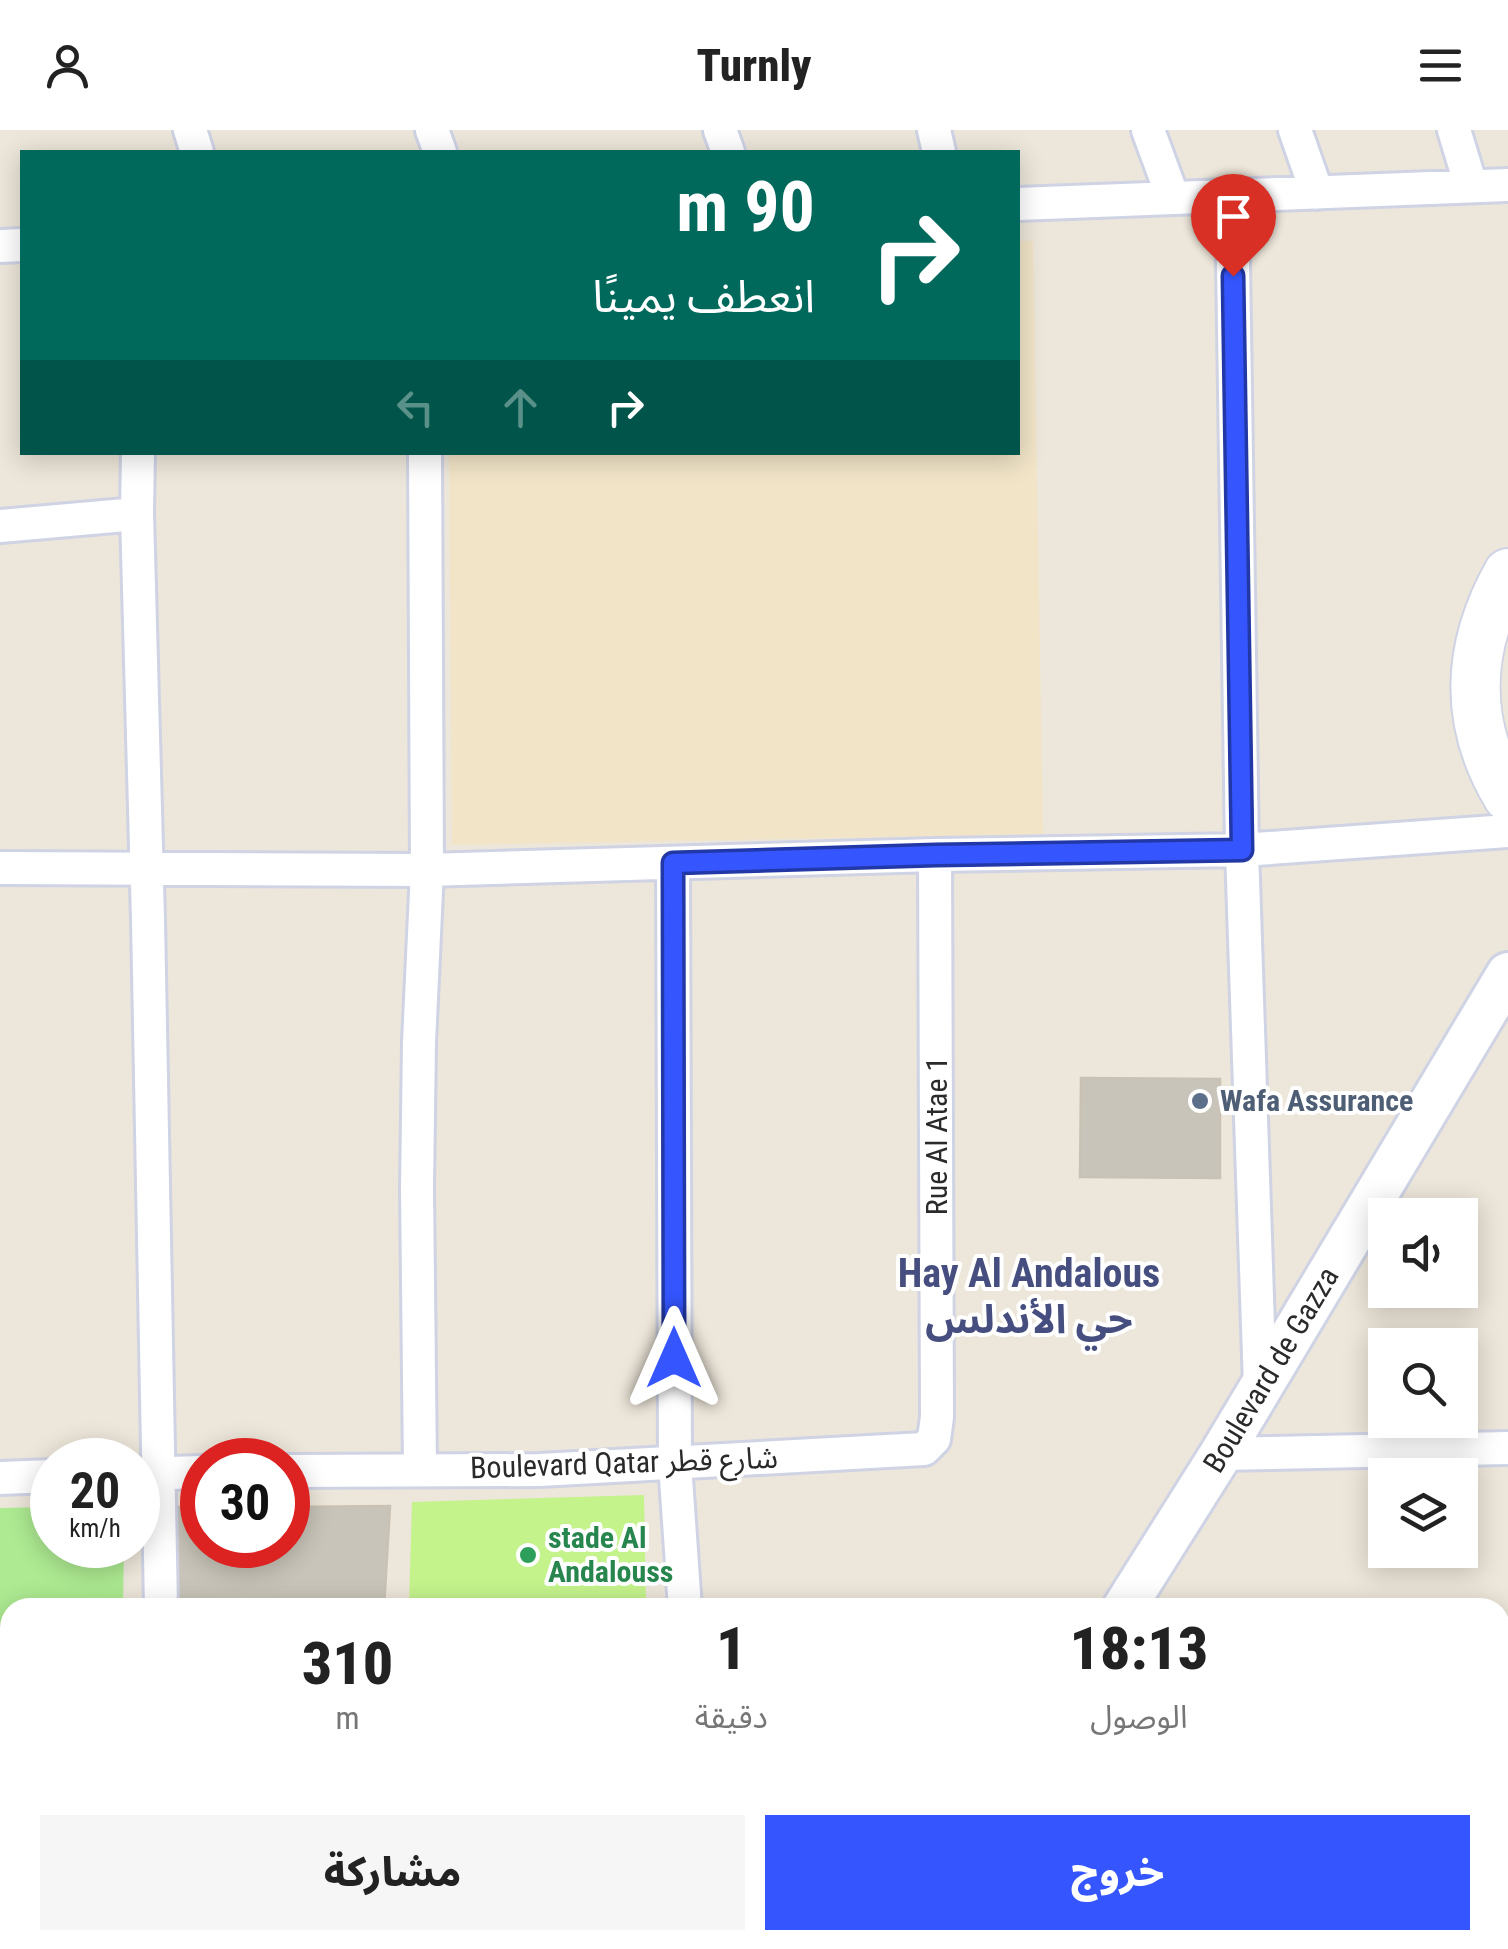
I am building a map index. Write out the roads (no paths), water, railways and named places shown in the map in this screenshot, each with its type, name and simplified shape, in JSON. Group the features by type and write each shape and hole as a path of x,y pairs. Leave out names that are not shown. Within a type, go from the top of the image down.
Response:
{"main road":[{"path":"1508,573 1483,626 1474,688 1485,750 1508,798"}],"street":[{"path":"1148,130 1172,198"},
{"path":"1295,130 1317,193"},
{"path":"1454,130 1471,186"},
{"path":"1020,204 1508,185"},
{"path":"1232,196 1242,850 1260,1386"},
{"path":"138,455 146,868 148,1438"},
{"path":"420,1470 417,1188 427,870 426,455"},
{"path":"0,526 137,514"},
{"path":"0,868 427,870 1242,850 1508,831"},
{"name":"Rue Al Atae 1","path":"936,855 938,1417"},
{"path":"673,863 674,1464 684,1598"},
{"name":"Boulevard de Gazza","path":"1130,1598 1221,1454 1508,974"},
{"name":"Boulevard Qatar شارع قطر","path":"310,1472 540,1470 924,1450 934,1439 938,1417"},
{"path":"1221,1454 1508,1448"},
{"path":"0,1478 30,1477"},
{"path":"157,1568 160,1598"}],"place":[{"name":"Wafa Assurance","path":"1200,1101"},
{"name":"stade Al Andalouss","path":"528,1555"}],"district":[{"name":"Hay Al Andalous حي الأندلس","path":"1029,1296"}]}
